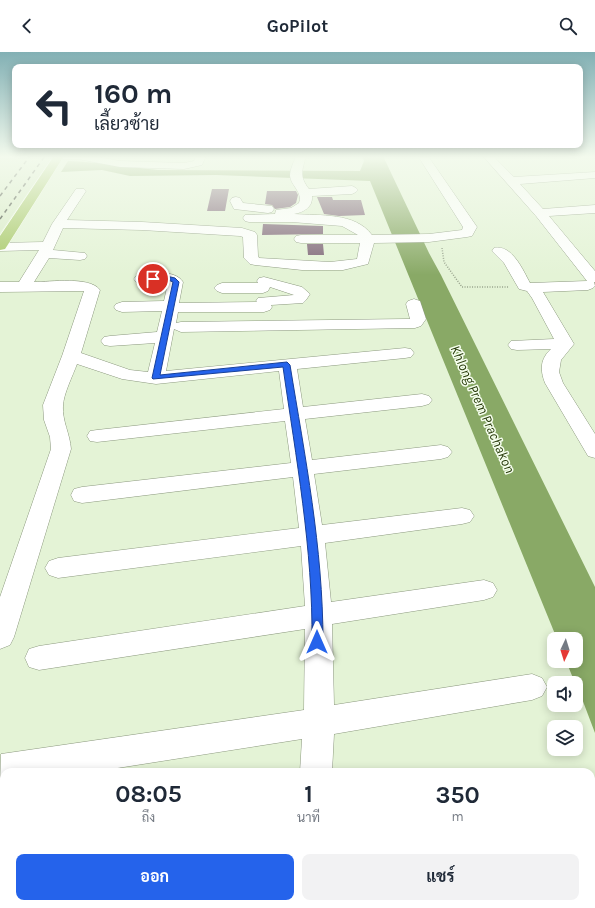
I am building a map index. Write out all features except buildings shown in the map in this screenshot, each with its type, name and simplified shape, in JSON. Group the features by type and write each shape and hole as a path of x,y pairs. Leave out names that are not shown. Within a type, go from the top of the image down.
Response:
{"main road":[{"path":"0,246 33,196"}],"street":[{"path":"24,286 46,250 58,224 77,196"},
{"path":"242,232 245,220 249,218 299,210 303,208 306,202 305,196"},
{"path":"300,239 433,238 467,232 470,227 449,196"},
{"path":"524,196 540,213 593,284"},
{"path":"236,201 238,206 245,208 299,210"},
{"path":"540,213 595,209"},
{"path":"162,227 170,213"},
{"path":"249,218 292,218 344,222 350,224 374,239"},
{"path":"58,224 162,227 242,232 250,235 251,258 255,261 266,263 342,266 356,265 363,261 374,239"},
{"path":"0,246 46,250 80,256"},
{"path":"499,251 510,261 528,287 539,297 565,344"},
{"path":"266,263 264,294 266,326"},
{"path":"141,279 173,279 176,282 175,307 164,337 156,378"},
{"path":"528,287 593,284"},
{"path":"0,287 81,286 88,287 92,290 72,356 53,405 54,420 60,437 61,449 0,637"},
{"path":"222,288 264,294"},
{"path":"122,307 175,307 264,294"},
{"path":"181,326 415,323 418,318 414,304"},
{"path":"110,341 164,337"},
{"path":"517,345 565,344"},
{"path":"565,344 552,358 550,372 554,383 595,450"},
{"path":"72,356 128,375 156,378 405,353"},
{"path":"287,365 312,535 317,614 319,722 316,768"},
{"path":"97,436 422,400"},
{"path":"82,495 441,452"},
{"path":"58,568 462,516"},
{"path":"39,658 317,614 484,590"},
{"path":"14,768 319,722 532,687"}],"path":[{"path":"433,238 444,252 444,262 462,287 528,287"}],"shaded area":[{"path":"0,196 26,196 0,233"}],"water":[{"name":"Khlong Prem Prachakon","path":"376,196 402,196 595,587 595,733 583,701 583,676 572,676 569,668 583,668 583,632 554,632"}],"railway":[{"path":"0,219 16,196"}],"route":[{"path":"153,279 166,278 173,279 176,282 156,378 287,365 312,535 318,606 317,642"}]}
